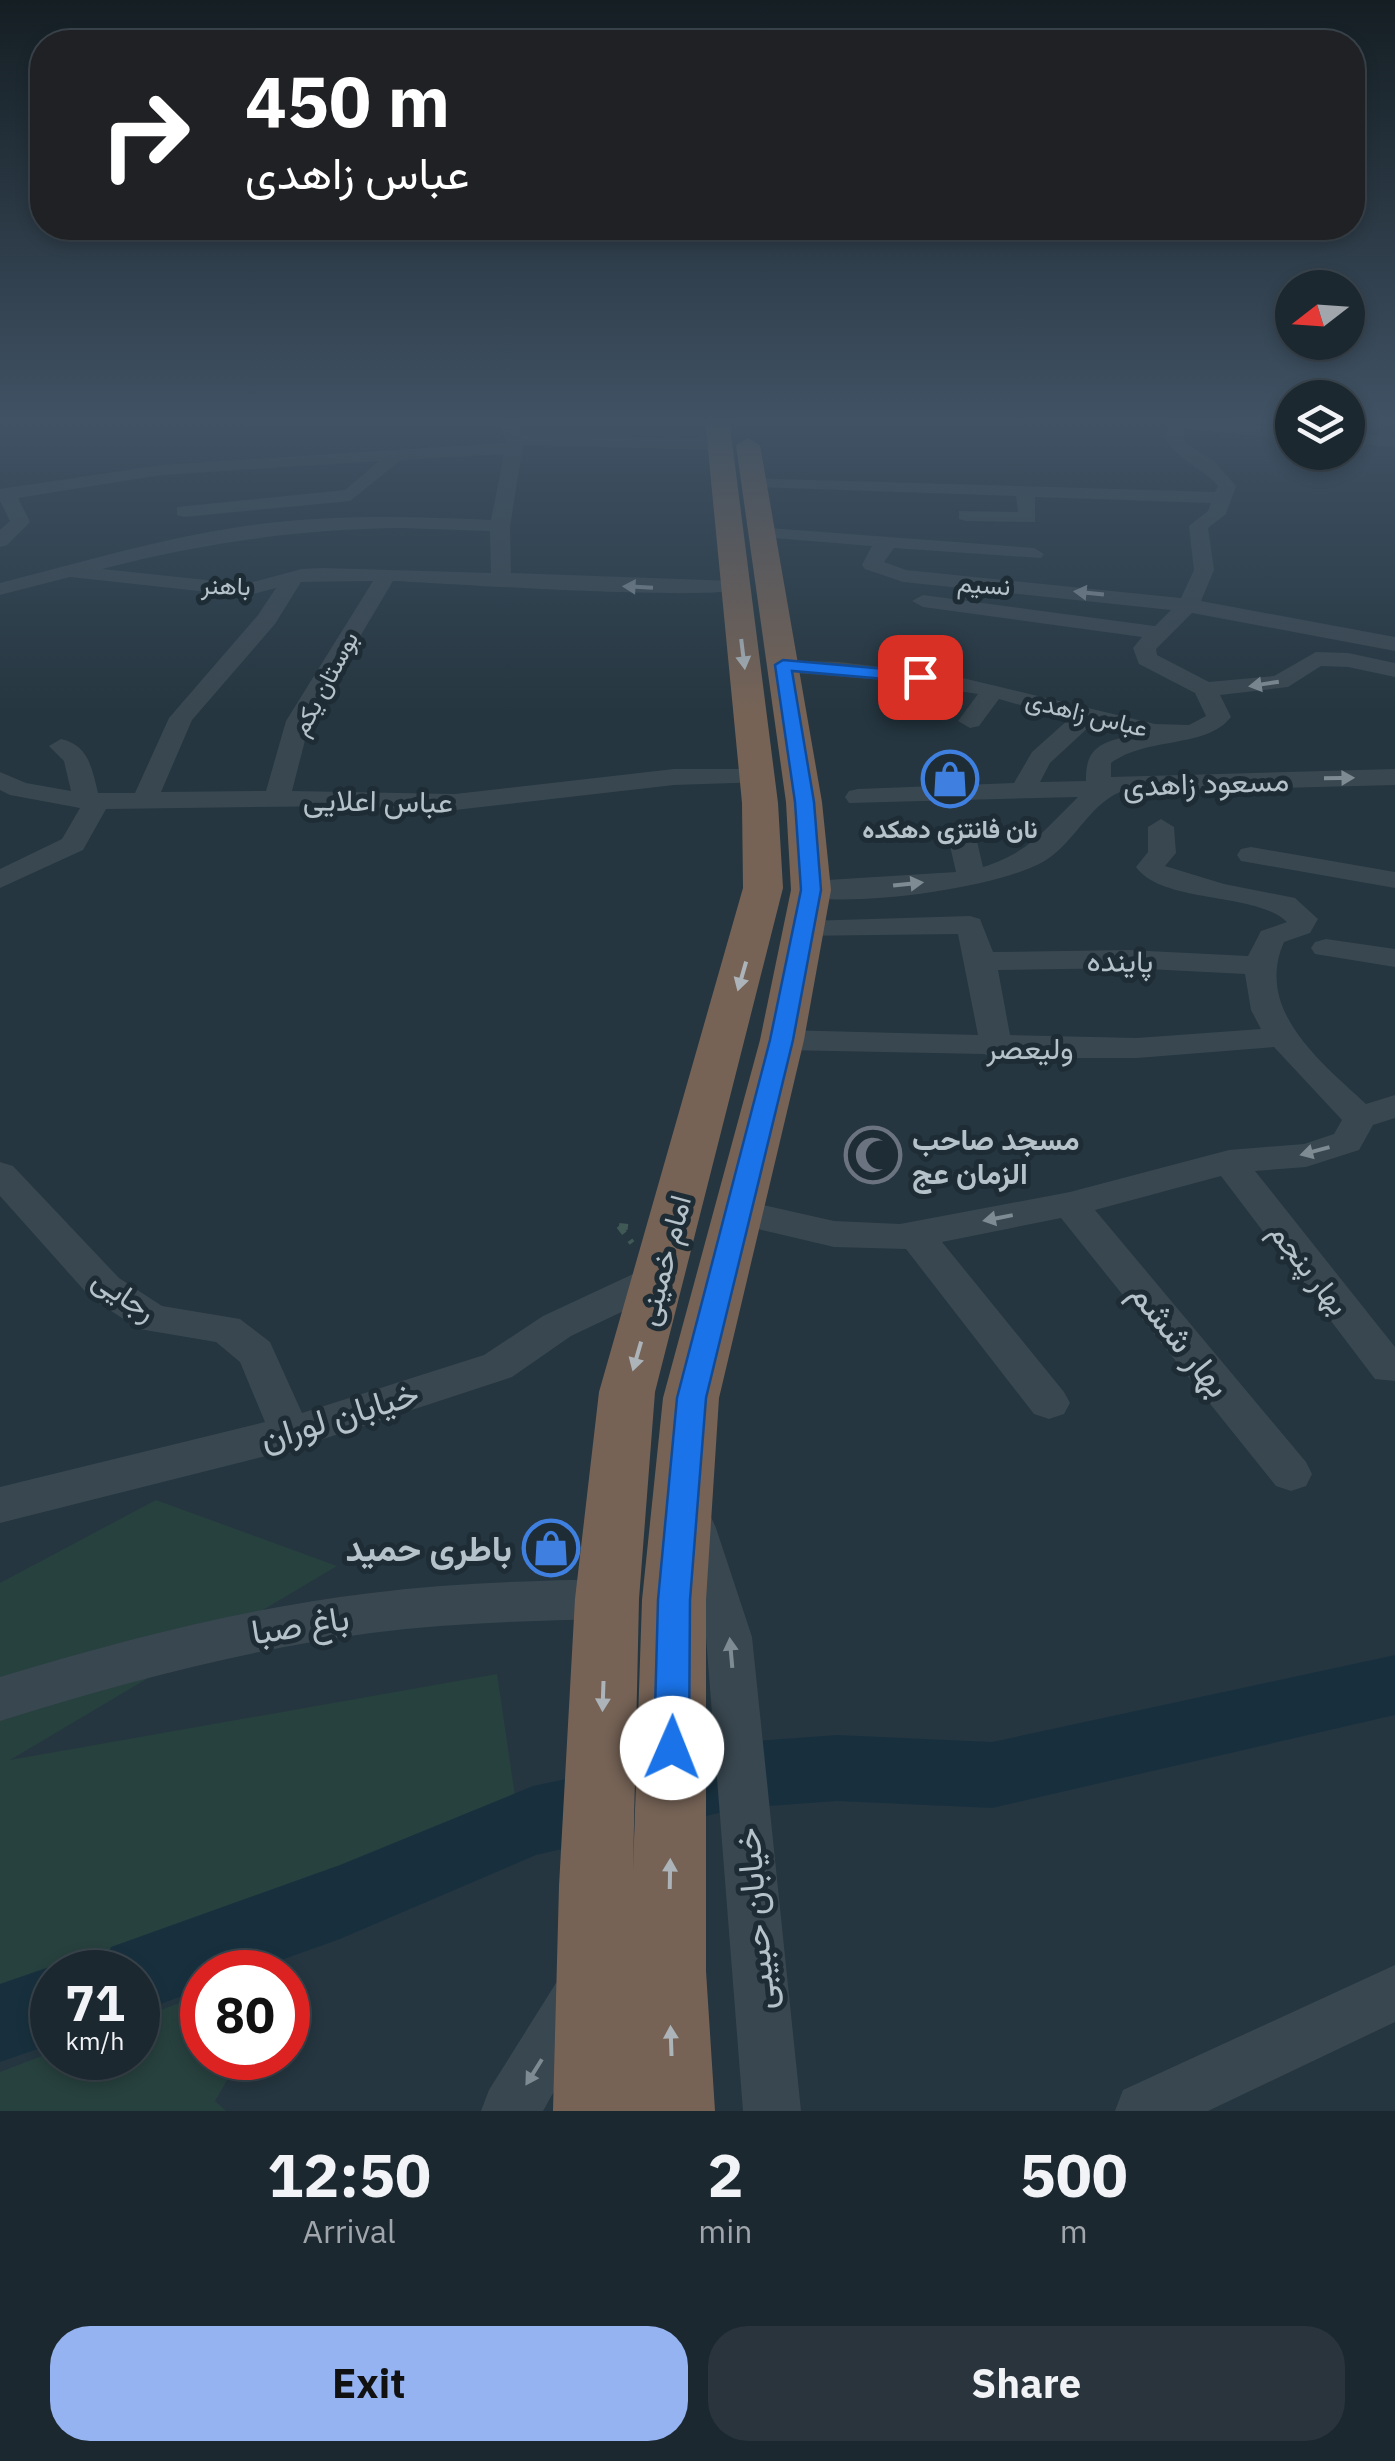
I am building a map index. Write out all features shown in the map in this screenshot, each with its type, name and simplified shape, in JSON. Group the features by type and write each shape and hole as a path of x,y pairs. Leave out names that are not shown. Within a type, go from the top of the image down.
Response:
{"highway":[{"name":"امام خمینی","path":"641,1599 683,1495 691,1398 782,1040 808,910 804,802 783,665 743,517"},
{"name":"امام خمینی","path":"594,2111 631,1972 641,1599 627,1392 647,1263 750,946 763,888 758,778 736,587 748,517"},
{"name":"امام خمینی","path":"631,1972 674,2111"}],"street":[{"path":"0,541 20,522 17,517"},
{"path":"501,577 502,517"},
{"path":"997,517 1028,517"},
{"path":"1212,517 1199,526 1196,542 1204,555 1196,595 1144,648 1146,659 1205,689 1280,682 1316,660 1348,660 1395,670"},
{"path":"0,589 129,555 275,528 413,523 500,526"},
{"path":"746,531 1034,554"},
{"name":"نسیم","path":"877,541 886,547 872,565 903,576 1186,605"},
{"name":"باهنر","path":"75,572 245,590 302,575 387,574 501,577 648,588 736,587"},
{"name":"بوستان یکم","path":"277,799 298,721 387,574"},
{"path":"144,801 182,718 266,618 292,579"},
{"path":"214,606 245,590"},
{"path":"923,601 1159,633"},
{"path":"1186,605 1395,644"},
{"name":"عباس زاهدی","path":"783,665 872,672 992,690 1144,730 1182,733 1212,724 1219,717 1205,689"},
{"path":"970,721 992,690"},
{"path":"1025,791 1029,774 1042,755 1088,715"},
{"path":"858,797 1099,788 1098,760 1105,752 1182,733"},
{"path":"4,874 73,844 92,801 76,758 61,746"},
{"name":"مسعود زاهدی","path":"808,910 896,886 971,876 1034,856 1064,832 1099,788 1160,781 1395,777"},
{"name":"عباس اعلایی","path":"0,780 19,790 92,801 455,802 674,778 758,778"},
{"path":"1160,826 1162,853 1150,867 1154,872 1205,889 1285,904 1302,919 1300,927 1271,937 1260,966 1266,1000 1279,1037 1360,1118"},
{"path":"962,837 971,876"},
{"path":"1251,856 1390,880 1395,908"},
{"path":"808,910 970,925 981,961 996,1048"},
{"path":"1326,948 1395,958"},
{"name":"پاینده","path":"981,961 1128,959 1260,966"},
{"name":"ولیعصر","path":"782,1040 996,1048 1137,1048 1279,1037"},
{"path":"738,1212 834,1234 915,1234 1070,1204 1228,1162 1306,1155 1347,1142 1360,1118 1395,1106"},
{"name":"بهار پنجم","path":"1228,1162 1389,1368 1395,1366"},
{"name":"رجایی","path":"0,1174 105,1288 153,1319 226,1328 256,1353 290,1433"},
{"name":"بهار ششم","path":"1070,1204 1291,1474"},
{"path":"915,1234 1048,1402"},
{"name":"خیابان لوران","path":"0,1506 42,1492 290,1433 498,1366 647,1263"},
{"name":"خیابان حبیبی","path":"683,1495 729,1637 772,2111"},
{"name":"باغ صبا","path":"0,1699 102,1666 212,1638 323,1620 427,1606 641,1599"},
{"path":"510,2111 631,1972"},
{"path":"1144,2111 1395,1993"}],"path":[{"path":"619,1226 647,1263"}],"green space":[{"path":"156,1500 337,1566 10,1760 497,1674 523,1850 257,1950 180,1950 180,1979 160,1987 160,1950 30,1950 30,2035 0,2046 0,1583"},
{"path":"180,2003 180,2080 227,2080 215,2101 226,2111 0,2111 0,2072 30,2060 30,2080 160,2080 160,2010"}],"waterway":[{"path":"160,1966 340,1902 533,1821 741,1775 837,1768 992,1775 1395,1685"},
{"path":"0,2023 30,2013"}],"place":[{"name":"نان فانتزی دهکده","path":"950,779"},
{"name":"مسجد صاحب الزمان عج","path":"873,1155"},
{"name":"باطری حمید","path":"551,1548"}],"route":[{"path":"672,1748 674,1600 691,1398 782,1040 811,890 804,802 783,665 920,677"}]}
